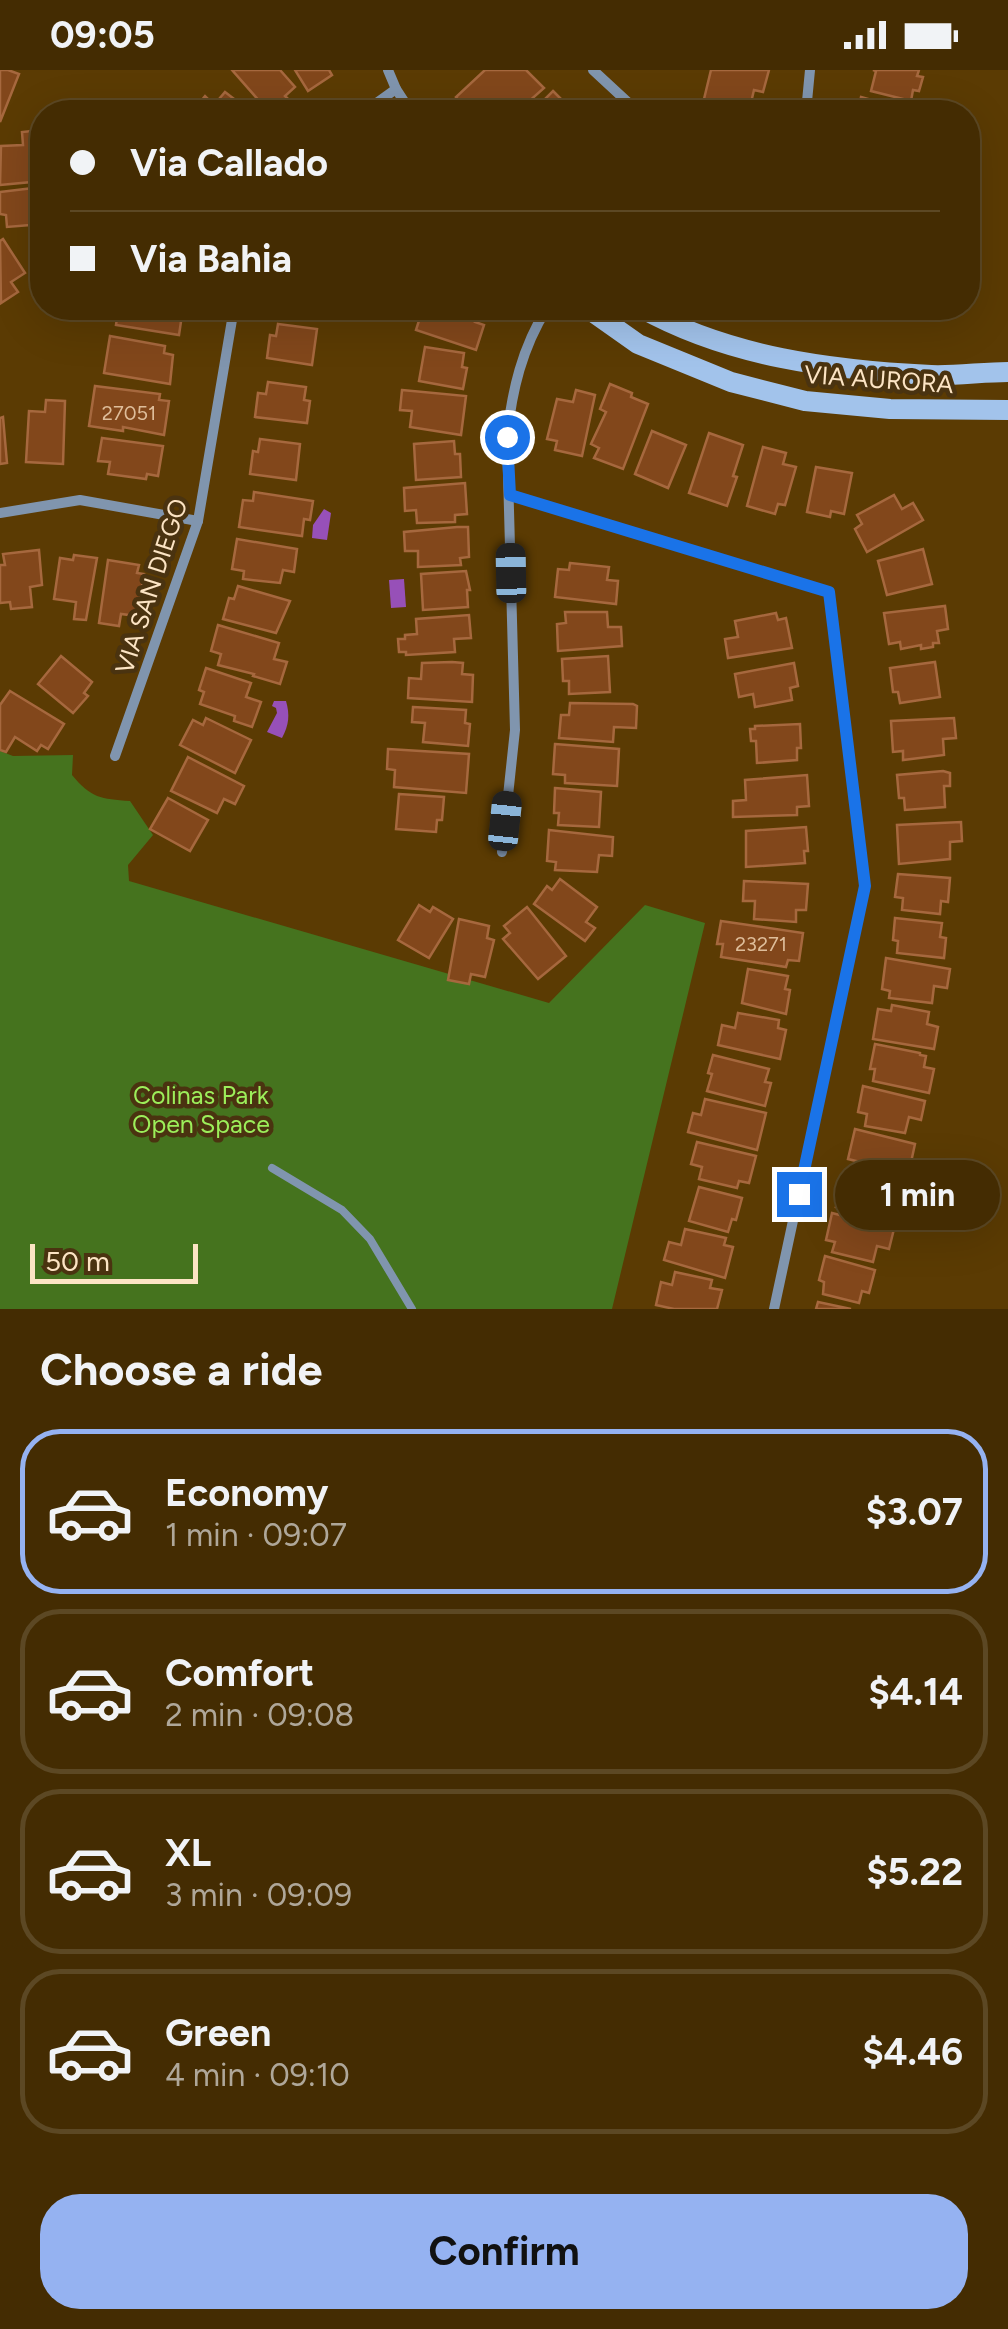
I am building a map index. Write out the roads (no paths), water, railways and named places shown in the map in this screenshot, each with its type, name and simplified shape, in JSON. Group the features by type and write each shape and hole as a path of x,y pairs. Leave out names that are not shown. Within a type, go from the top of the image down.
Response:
{"street":[{"path":"388,70 403,100"},
{"path":"593,70 625,100"},
{"path":"807,100 810,70"},
{"path":"381,100 396,89"},
{"name":"VIA SAN DIEGO","path":"116,756 198,521 232,320"},
{"path":"502,852 515,730 507,437 511,398 531,333 539,320"},
{"name":"VIA AURORA","path":"604,320 638,344 731,382 805,401 890,409 1008,410"},
{"name":"VIA AURORA","path":"663,320 738,349 809,364 934,375 1008,372"},
{"path":"510,495 829,592 865,886 774,1309"},
{"path":"0,513 80,500 198,521"}],"lane":[{"path":"272,1168 342,1210 370,1240 412,1309"}],"park label":[{"name":"Colinas Park Open Space","path":"201,1110"}]}
